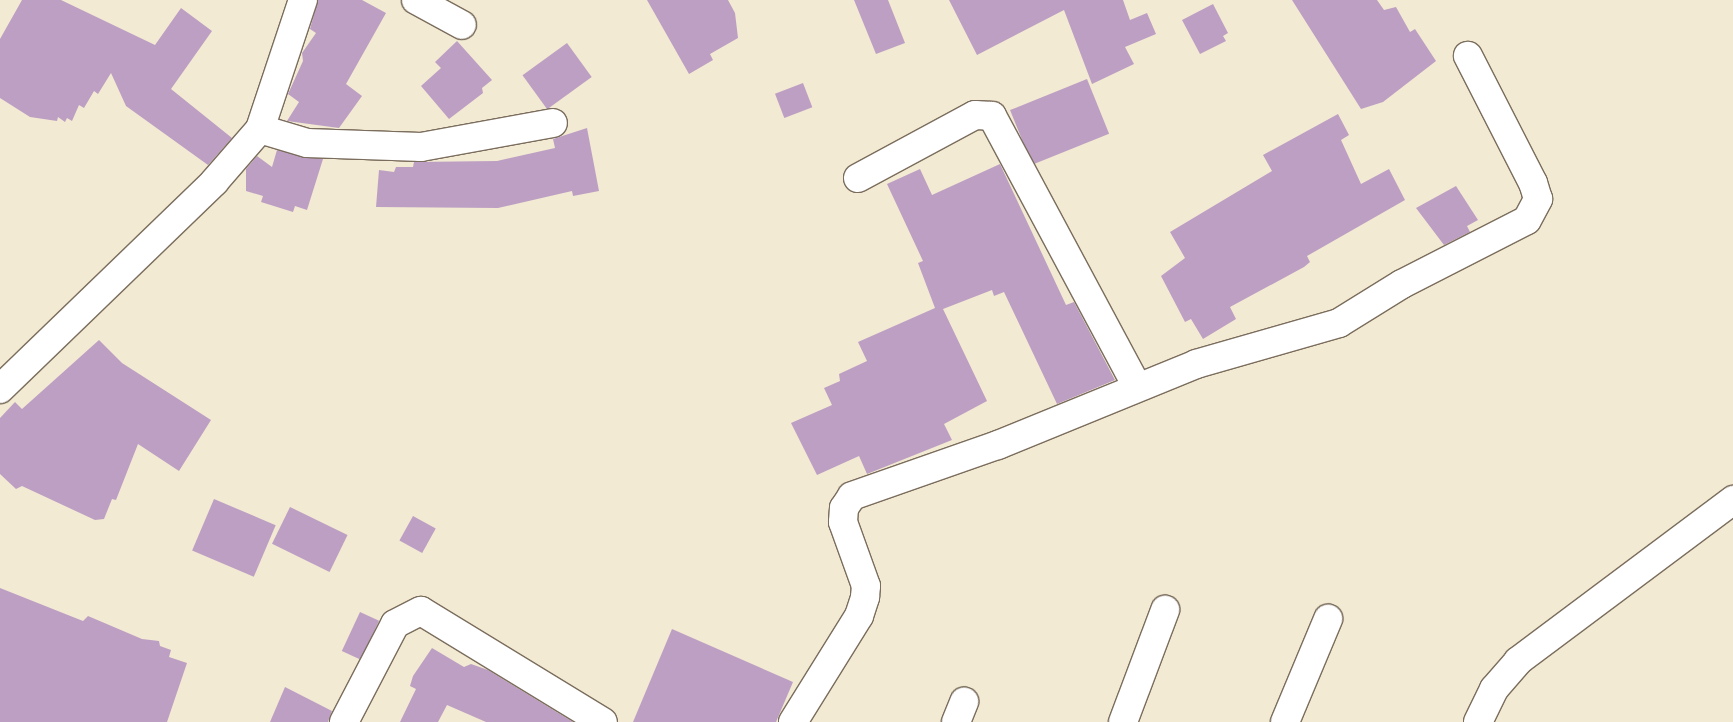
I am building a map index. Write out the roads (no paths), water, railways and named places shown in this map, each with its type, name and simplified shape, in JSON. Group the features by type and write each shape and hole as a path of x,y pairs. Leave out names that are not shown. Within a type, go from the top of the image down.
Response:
{"street":[{"path":"0,388 214,182 260,130 302,0"},
{"path":"416,0 462,25"},
{"path":"794,722 859,616 865,597 866,586 843,522 849,499 998,445 1136,386 1196,364 1339,323 1402,284 1527,220 1538,199 1533,183 1468,56"},
{"path":"858,178 976,115 992,116 1136,386"},
{"path":"260,130 307,143 421,147 553,123"},
{"path":"1478,722 1494,689 1518,661 1733,500"},
{"path":"1123,722 1164,610"},
{"path":"344,722 396,624 421,611 603,722"},
{"path":"1286,722 1328,619"}]}
